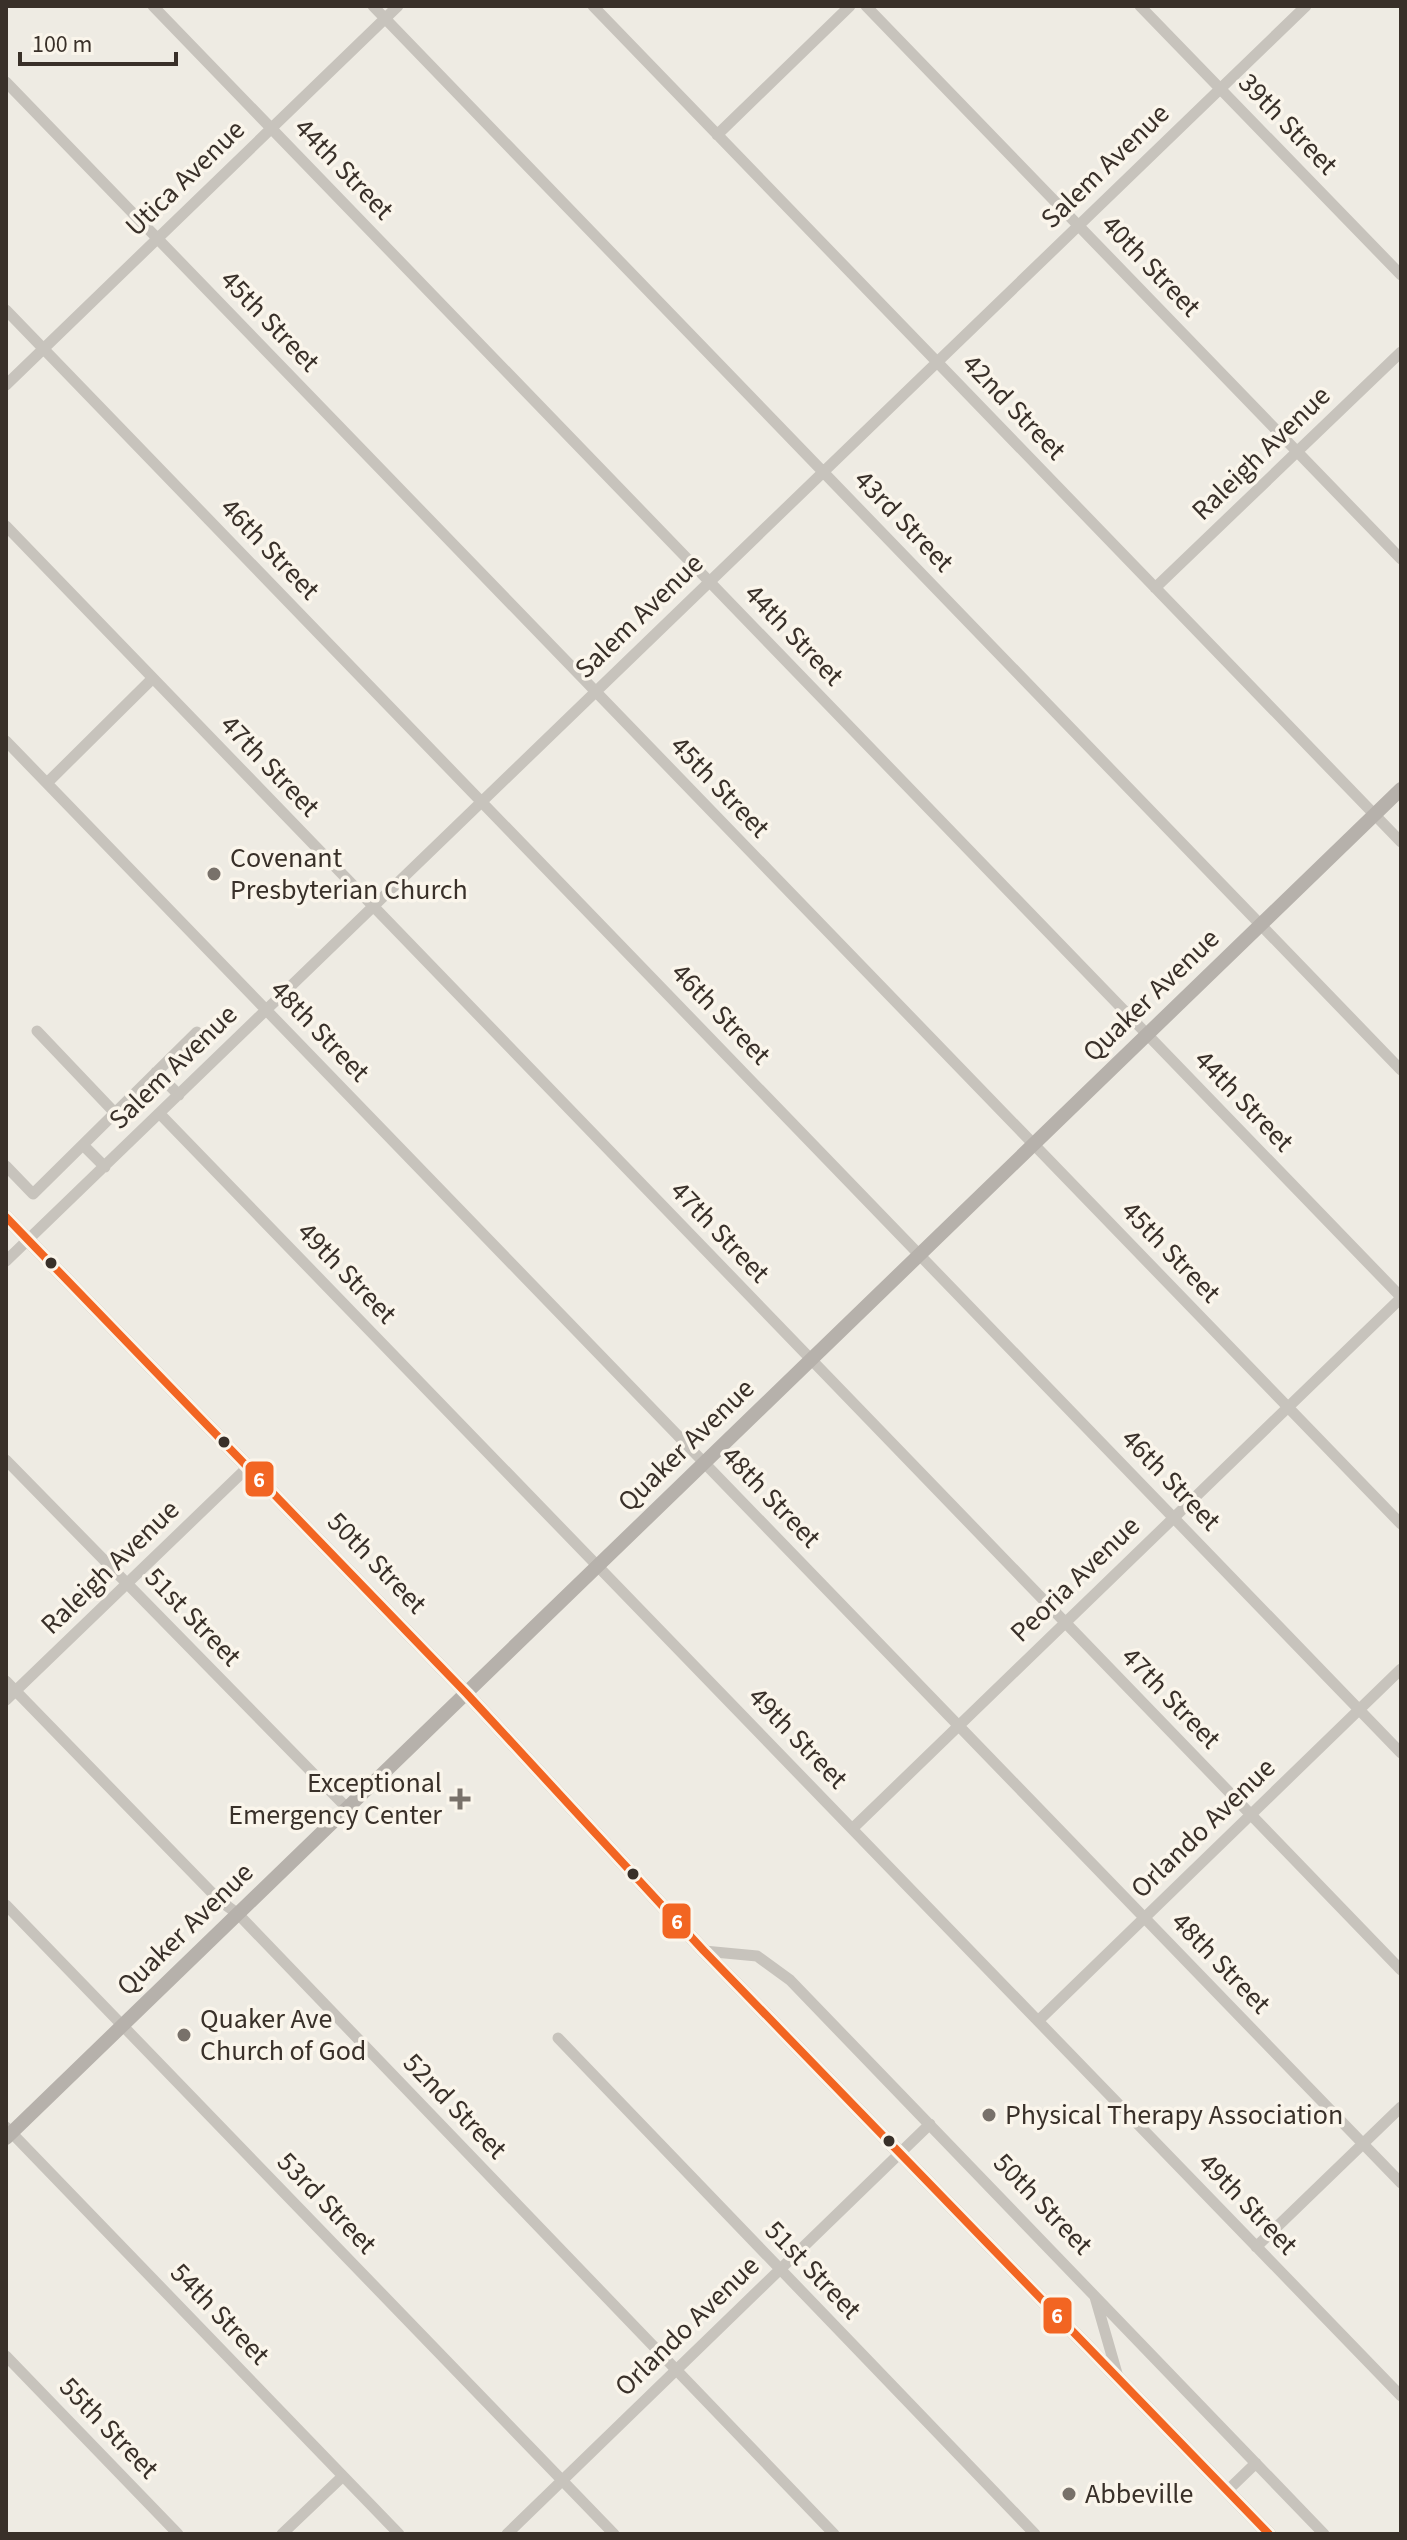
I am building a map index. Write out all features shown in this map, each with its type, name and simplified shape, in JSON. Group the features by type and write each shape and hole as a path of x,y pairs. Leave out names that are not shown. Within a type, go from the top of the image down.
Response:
{"main road":[{"name":"Quaker Avenue","path":"8,2133 467,1694 1401,789"},
{"name":"50th Street","path":"6,1217 467,1694 704,1951 1269,2534"}],"street":[{"name":"44th Street","path":"153,6 1401,1298"},
{"name":"43rd Street","path":"373,6 1401,1070"},
{"name":"Utica Avenue","path":"6,385 398,6"},
{"name":"42nd Street","path":"593,6 1401,842"},
{"path":"717,135 850,6"},
{"name":"40th Street","path":"866,6 1401,559"},
{"name":"39th Street","path":"1140,6 1401,275"},
{"name":"Salem Avenue","path":"6,1261 1306,6"},
{"name":"45th Street","path":"6,82 1401,1524"},
{"name":"46th Street","path":"6,310 1401,1753"},
{"name":"Raleigh Avenue","path":"1155,588 1401,352"},
{"name":"47th Street","path":"6,526 1401,1970"},
{"path":"47,783 153,678"},
{"name":"48th Street","path":"6,741 1401,2183"},
{"path":"37,1031 115,1113"},
{"path":"6,1166 33,1194 197,1032"},
{"path":"156,1072 179,1095"},
{"name":"49th Street","path":"160,1114 1401,2396"},
{"path":"83,1145 105,1167"},
{"name":"Peoria Avenue","path":"852,1829 1401,1298"},
{"name":"51st Street","path":"6,1460 347,1808"},
{"name":"Raleigh Avenue","path":"6,1700 248,1467"},
{"name":"Orlando Avenue","path":"1038,2021 1401,1669"},
{"name":"52nd Street","path":"6,1681 219,1900 238,1914 834,2534"},
{"name":"53rd Street","path":"6,1905 614,2534"},
{"name":"50th Street","path":"704,1951 741,1951 771,1963 1324,2534"},
{"name":"51st Street","path":"558,2038 1035,2534"},
{"path":"1256,2247 1401,2107"},
{"name":"Orlando Avenue","path":"507,2534 930,2124"},
{"name":"54th Street","path":"8,2133 399,2534"},
{"path":"1094,2294 1118,2377"},
{"name":"55th Street","path":"6,2356 178,2534"},
{"path":"1227,2491 1256,2463"},
{"path":"282,2534 343,2476"},
{"path":"1303,2512 1308,2534"}],"transit line":[{"name":"6","path":"6,1217 467,1694 704,1951 1269,2534"}],"place":[{"name":"Covenant Presbyterian Church","path":"214,874"},
{"name":"Exceptional Emergency Center","path":"460,1799"},
{"name":"Quaker Ave Church of God","path":"184,2035"},
{"name":"Physical Therapy Association","path":"989,2115"},
{"name":"Abbeville","path":"1069,2494"}]}
